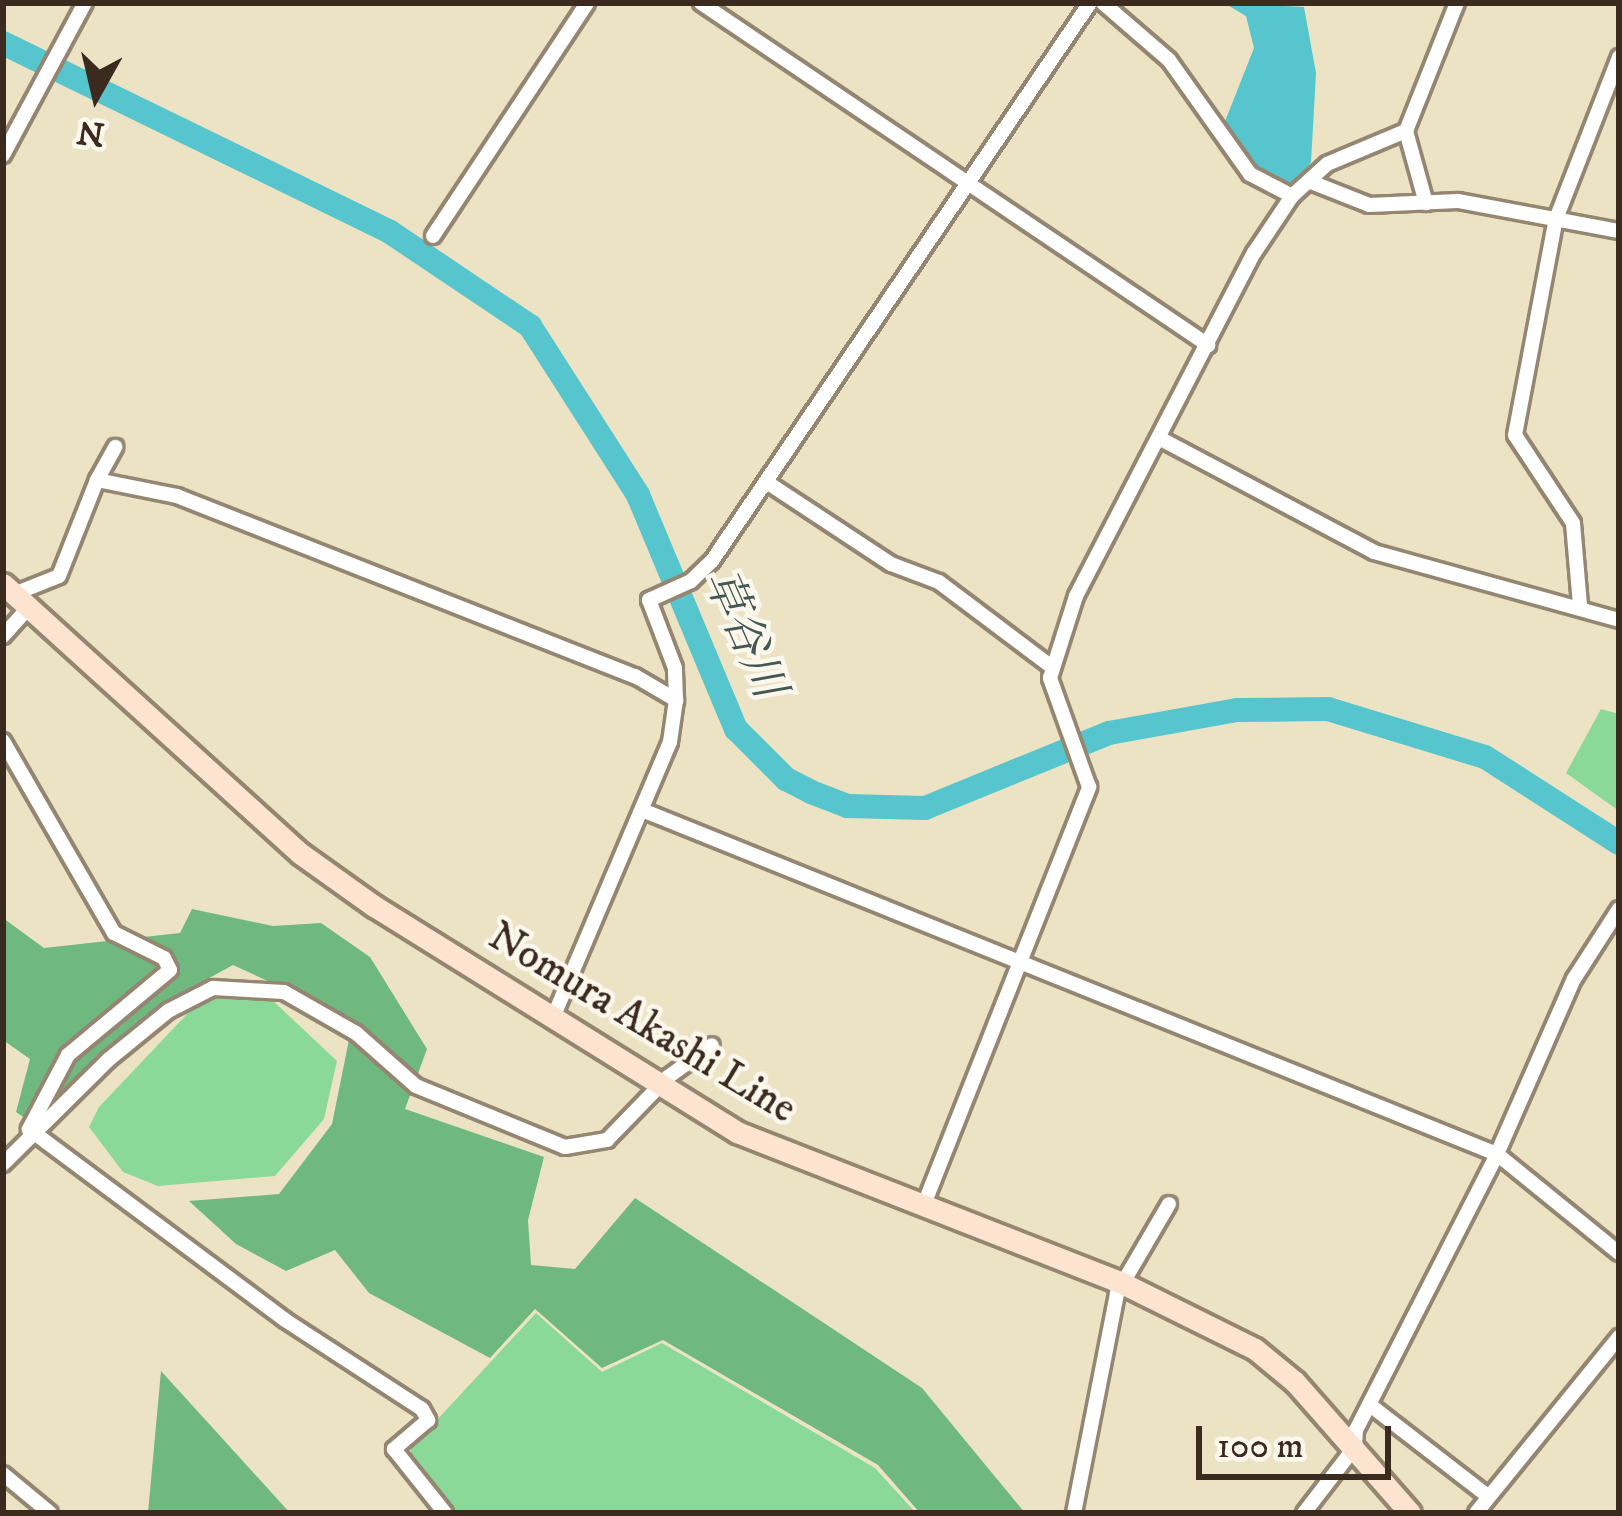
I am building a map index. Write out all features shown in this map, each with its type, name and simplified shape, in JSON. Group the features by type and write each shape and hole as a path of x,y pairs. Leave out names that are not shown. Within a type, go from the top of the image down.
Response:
{"main road":[{"name":"Nomura Akashi Line","path":"15,595 301,854 552,1020 659,1088 801,1162 1124,1285 1255,1349 1355,1447 1410,1513"}],"street":[{"path":"3,155 85,3"},
{"path":"433,236 587,3"},
{"path":"701,3 1208,345"},
{"path":"552,1020 670,742 675,668 650,600 691,581 767,483 1090,3"},
{"path":"1102,3 1169,60 1250,174 1292,196"},
{"path":"1426,202 1406,131 1457,3"},
{"path":"1580,605 1573,523 1515,436 1556,219 1619,57"},
{"path":"923,1207 1089,788 1059,718 1049,665 1076,596 1292,196 1327,164 1406,131"},
{"path":"1312,182 1369,205 1426,202 1619,231"},
{"path":"1160,438 1374,551 1580,605 1619,620"},
{"path":"3,636 15,595 58,576 115,447"},
{"path":"97,480 177,496 634,676 676,700"},
{"path":"767,483 891,564 940,582 1049,665"},
{"path":"3,741 114,933 164,958 170,970 68,1055 29,1130 284,1320 422,1408 428,1420 394,1449 445,1513"},
{"path":"642,810 1497,1154 1619,1253"},
{"path":"1304,1513 1355,1447 1370,1405 1497,1154 1574,979 1619,909"},
{"path":"3,1164 39,1135 108,1060 169,1011 213,988 241,984 308,1004 416,1086 528,1138 565,1147 607,1140 659,1088 712,1045"},
{"path":"1074,1513 1124,1285 1169,1204"},
{"path":"1476,1513 1619,1337"},
{"path":"1370,1405 1489,1497"},
{"path":"3,1474 50,1513"}],"green space":[{"path":"1601,709 1619,714 1619,811 1566,773"},
{"path":"192,909 273,926 321,923 370,957 427,1049 405,1109 544,1157 528,1220 531,1265 575,1269 635,1198 922,1388 1025,1513 920,1513 878,1465 663,1340 602,1368 535,1309 490,1358 369,1293 335,1250 286,1271 236,1244 189,1201 279,1194 332,1124 353,1020 233,965 178,995 36,1126 16,1112 30,1059 3,1040 3,918 44,948 180,933"},
{"path":"233,991 269,997 337,1061 324,1119 275,1176 158,1186 123,1172 89,1127 99,1107 190,1011"},
{"path":"536,1313 602,1372 662,1343 875,1468 916,1513 453,1513 411,1461 411,1448"},
{"path":"161,1371 290,1513 148,1513"}],"water":[{"path":"1224,3 1304,7 1316,73 1311,162 1298,183 1276,185 1248,166 1222,129 1254,48 1246,16"}],"waterway":[{"name":"草谷川","path":"3,43 390,232 530,326 638,495 736,729 786,779 811,792 847,806 925,808 1109,733 1237,710 1328,709 1485,757 1619,843"}]}
